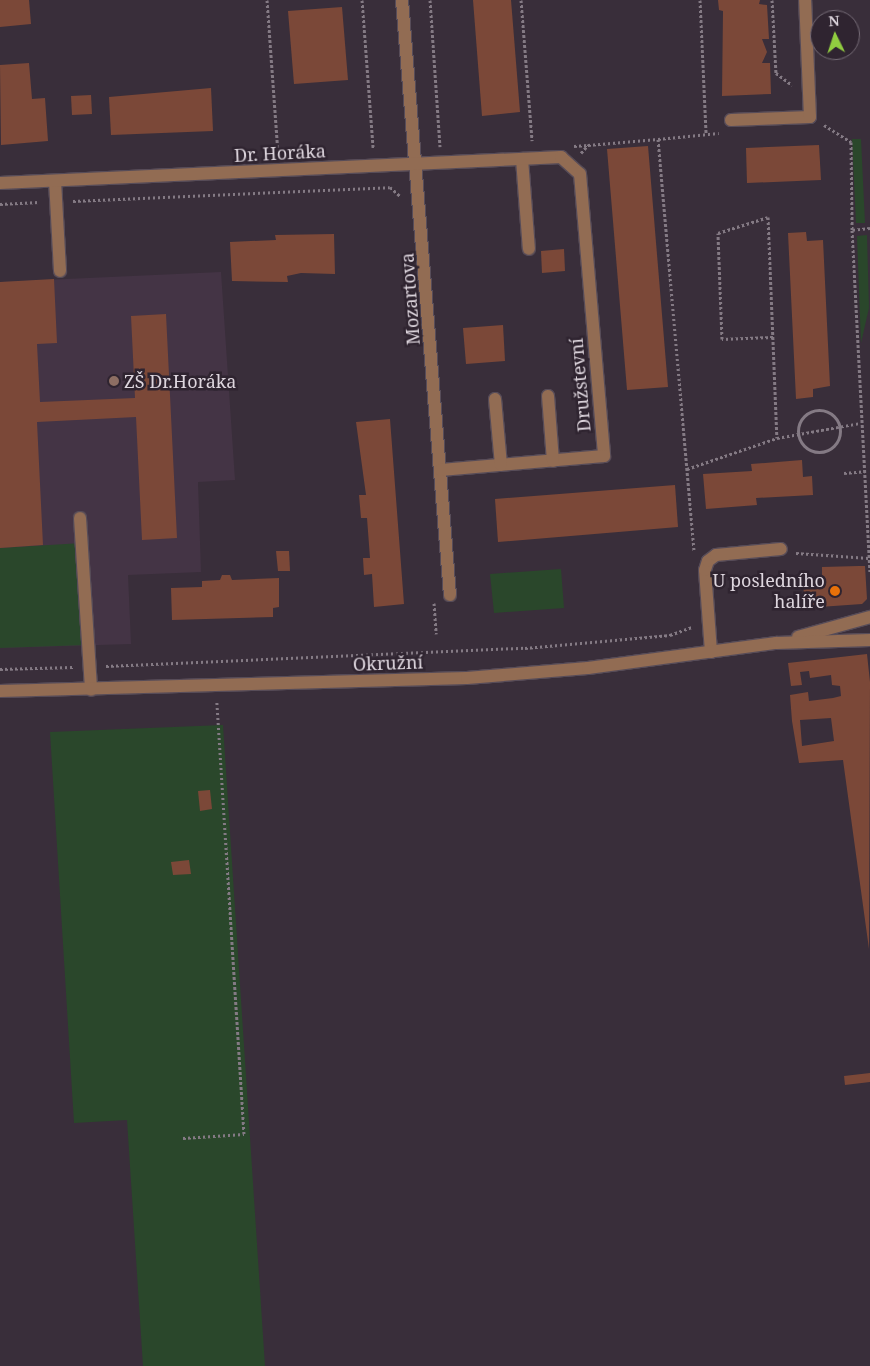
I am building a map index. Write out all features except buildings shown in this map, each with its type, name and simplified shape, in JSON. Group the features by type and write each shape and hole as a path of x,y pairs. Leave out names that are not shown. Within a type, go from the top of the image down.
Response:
{"street":[{"name":"Mozartova","path":"402,0 450,595"},
{"path":"731,120 810,117 805,0"},
{"name":"Dr. Horáka","path":"0,183 561,157"},
{"name":"Družstevní","path":"441,470 604,456 580,174 561,157"},
{"path":"522,159 529,249"},
{"path":"54,181 60,271"},
{"path":"548,396 553,461"},
{"path":"495,399 501,465"},
{"path":"80,518 91,690"},
{"path":"711,652 705,570 711,557 780,549"},
{"name":"Okružní","path":"776,643 870,617"},
{"name":"Okružní","path":"0,691 216,687 467,678 711,652 776,643 870,640"}],"path":[{"path":"267,0 278,154"},
{"path":"362,0 374,150 364,150"},
{"path":"430,0 441,151 450,151"},
{"path":"521,0 532,148"},
{"path":"700,0 706,134"},
{"path":"772,0 776,73 797,88"},
{"path":"810,117 851,142 852,230 860,423 865,471 870,572"},
{"path":"569,146 658,140 694,555"},
{"path":"571,166 588,145"},
{"path":"268,154 288,154"},
{"path":"0,204 390,187 401,196 403,206"},
{"path":"773,337 722,339 718,233 768,217 772,327 773,337 777,438"},
{"path":"852,230 870,228"},
{"path":"812,411 830,412 840,428 836,443 823,451 808,448 799,435 799,425 812,411"},
{"path":"686,469 777,438 860,423"},
{"path":"844,473 865,471"},
{"path":"780,549 810,557 870,558"},
{"path":"433,596 436,634"},
{"path":"0,669 535,647 670,635 709,617"},
{"path":"183,1138 244,1134 216,687"}],"shaded area":[{"name":"ZŠ Dr.Horáka","path":"221,272 235,480 198,482 201,572 128,575 131,644 0,648 0,282"}],"green space":[{"path":"852,139 861,139 865,223 856,223"},
{"path":"867,235 869,308 861,343 857,236"},
{"path":"82,543 88,645 0,648 0,548"},
{"path":"561,569 564,608 494,613 490,574"},
{"path":"223,725 265,1366 143,1366 127,1120 74,1123 50,732"}],"place":[{"name":"ZŠ Dr.Horáka","path":"114,381"},
{"name":"U posledního halíře","path":"835,591"}]}
